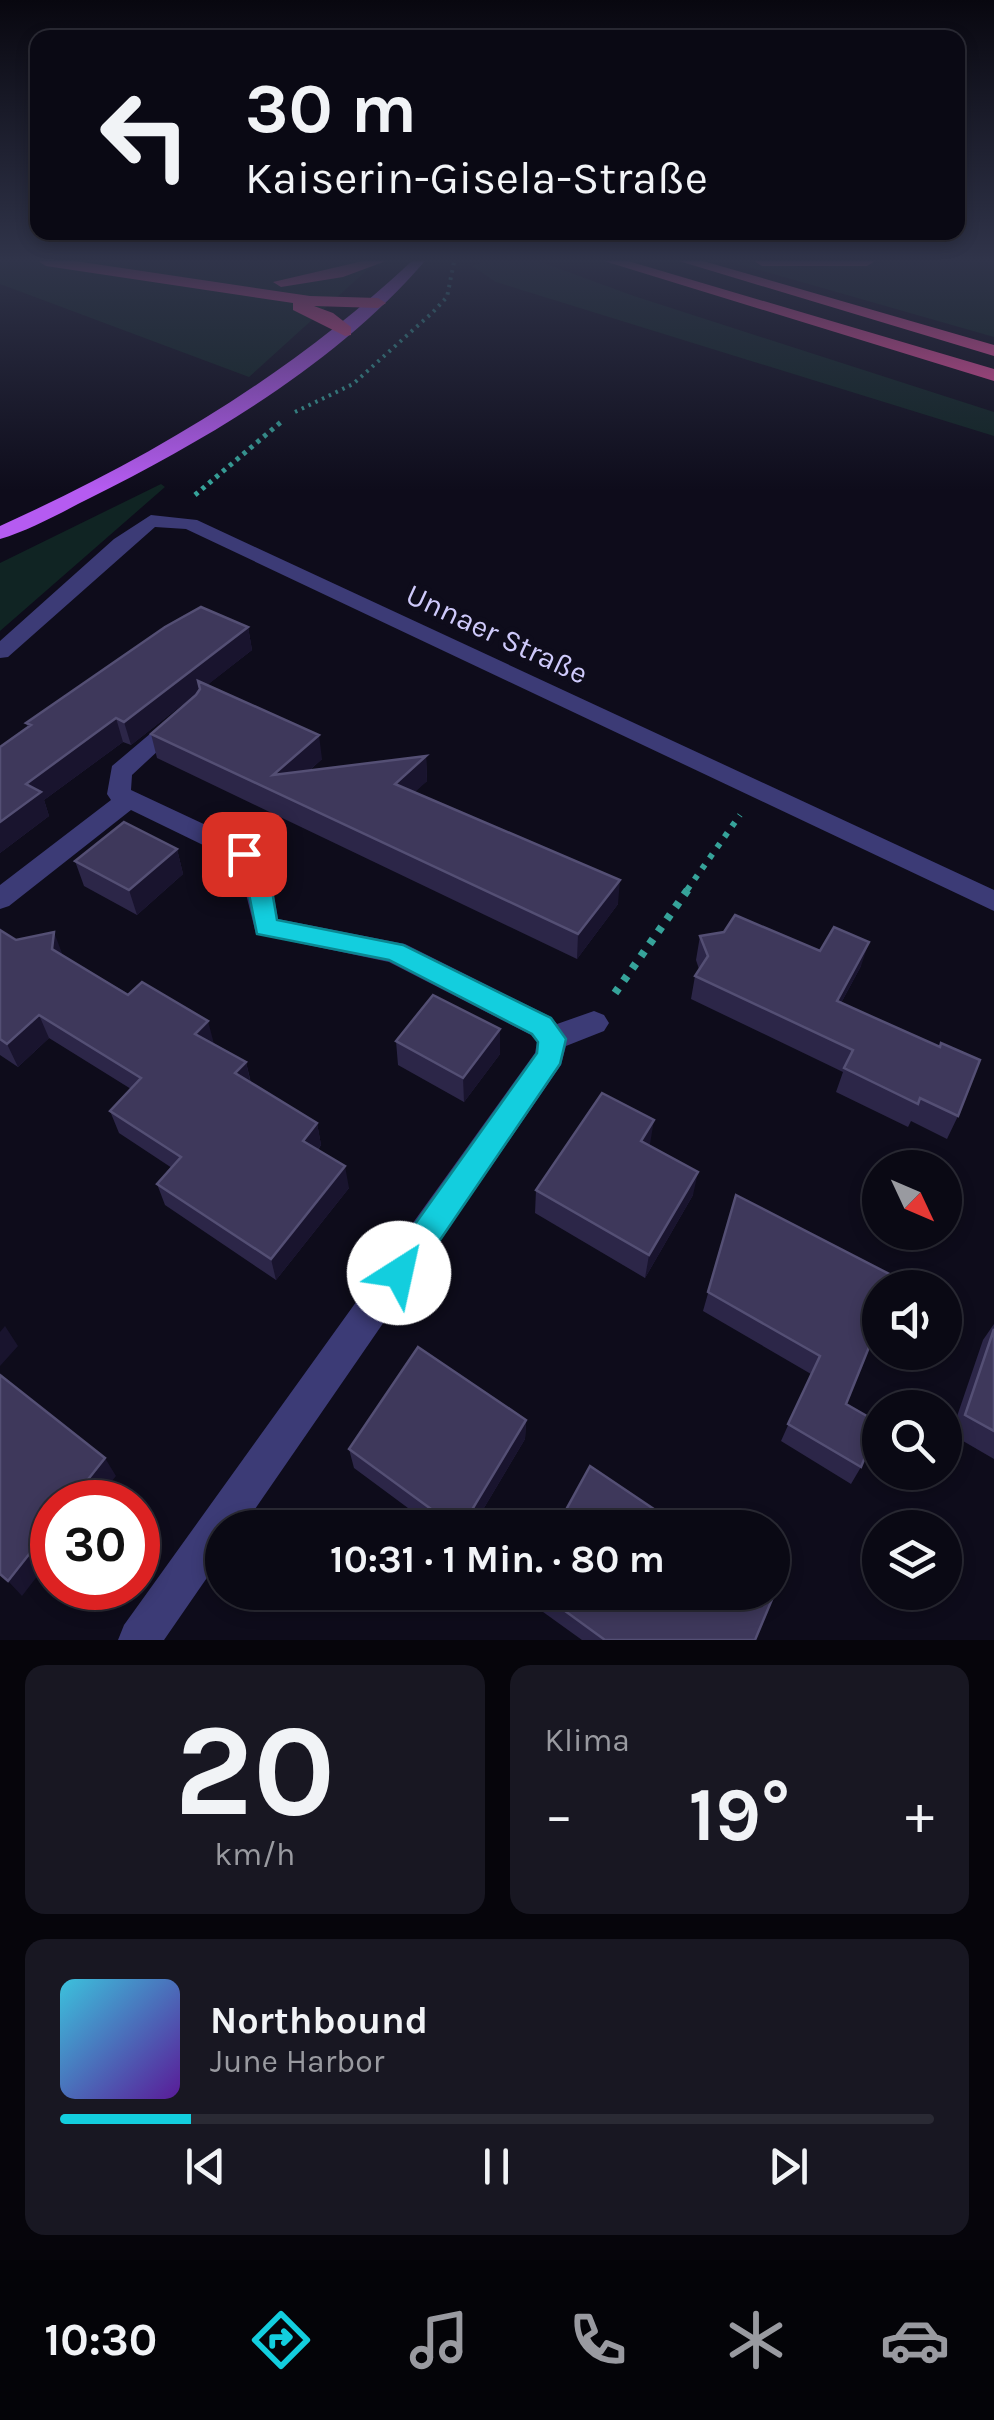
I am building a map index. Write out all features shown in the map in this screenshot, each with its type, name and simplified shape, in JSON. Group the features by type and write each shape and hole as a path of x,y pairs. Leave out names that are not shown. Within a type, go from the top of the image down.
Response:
{"highway":[{"path":"866,338 994,376"},
{"path":"948,338 994,351"}],"main road":[{"path":"0,533 124,474 206,428 274,386 337,338"}],"street":[{"path":"0,652 121,543 151,521"},
{"name":"Unnaer Straße","path":"151,521 190,524 994,902"},
{"path":"138,1640 550,1056 552,1039 541,1026 394,952 266,928 252,860 119,794 120,772 192,711"},
{"path":"0,898 129,798"},
{"path":"552,1039 594,1023"}],"path":[{"path":"151,521 198,494 287,416 352,384 403,338"},
{"path":"594,1023 758,790"}],"green space":[{"path":"143,338 293,338 249,377"},
{"path":"676,338 763,338 994,412 994,436"},
{"path":"161,484 165,487 0,631 0,563"}],"building":[{"path":"201,607 248,627 124,722 116,718 26,784 41,792 0,822 0,747 31,725 26,723 165,627"},
{"path":"198,681 319,735 273,775 426,756 395,784 620,880 578,934 151,734 196,695 200,689"},
{"path":"124,822 177,849 129,890 75,861"},
{"path":"735,915 820,951 834,927 869,942 837,1001 940,1047 941,1043 980,1060 958,1116 920,1098 918,1104 844,1068 853,1050 695,976 708,956 700,936 724,932"},
{"path":"0,930 16,940 54,932 52,949 128,995 142,982 208,1021 195,1034 246,1062 235,1073 317,1123 303,1141 345,1166 271,1259 157,1184 181,1157 110,1111 141,1078 39,1015 7,1044 0,1039"},
{"path":"433,995 500,1029 463,1078 396,1041"},
{"path":"602,1093 654,1120 641,1141 698,1172 649,1255 536,1190"},
{"path":"736,1195 881,1270 862,1270 862,1364 846,1404 862,1413 861,1467 788,1424 820,1356 708,1292"},
{"path":"994,1329 994,1431 965,1415"},
{"path":"418,1347 526,1420 472,1510 432,1510 349,1449"},
{"path":"0,1375 105,1458 88,1480 30,1480 30,1553 8,1581 0,1574"},
{"path":"590,1466 655,1510 566,1510"},
{"path":"564,1610 768,1610 755,1640 605,1640"}],"route":[{"path":"244,854 252,860 257,873 266,928 394,952 541,1026 552,1039 550,1056 399,1273"}]}
